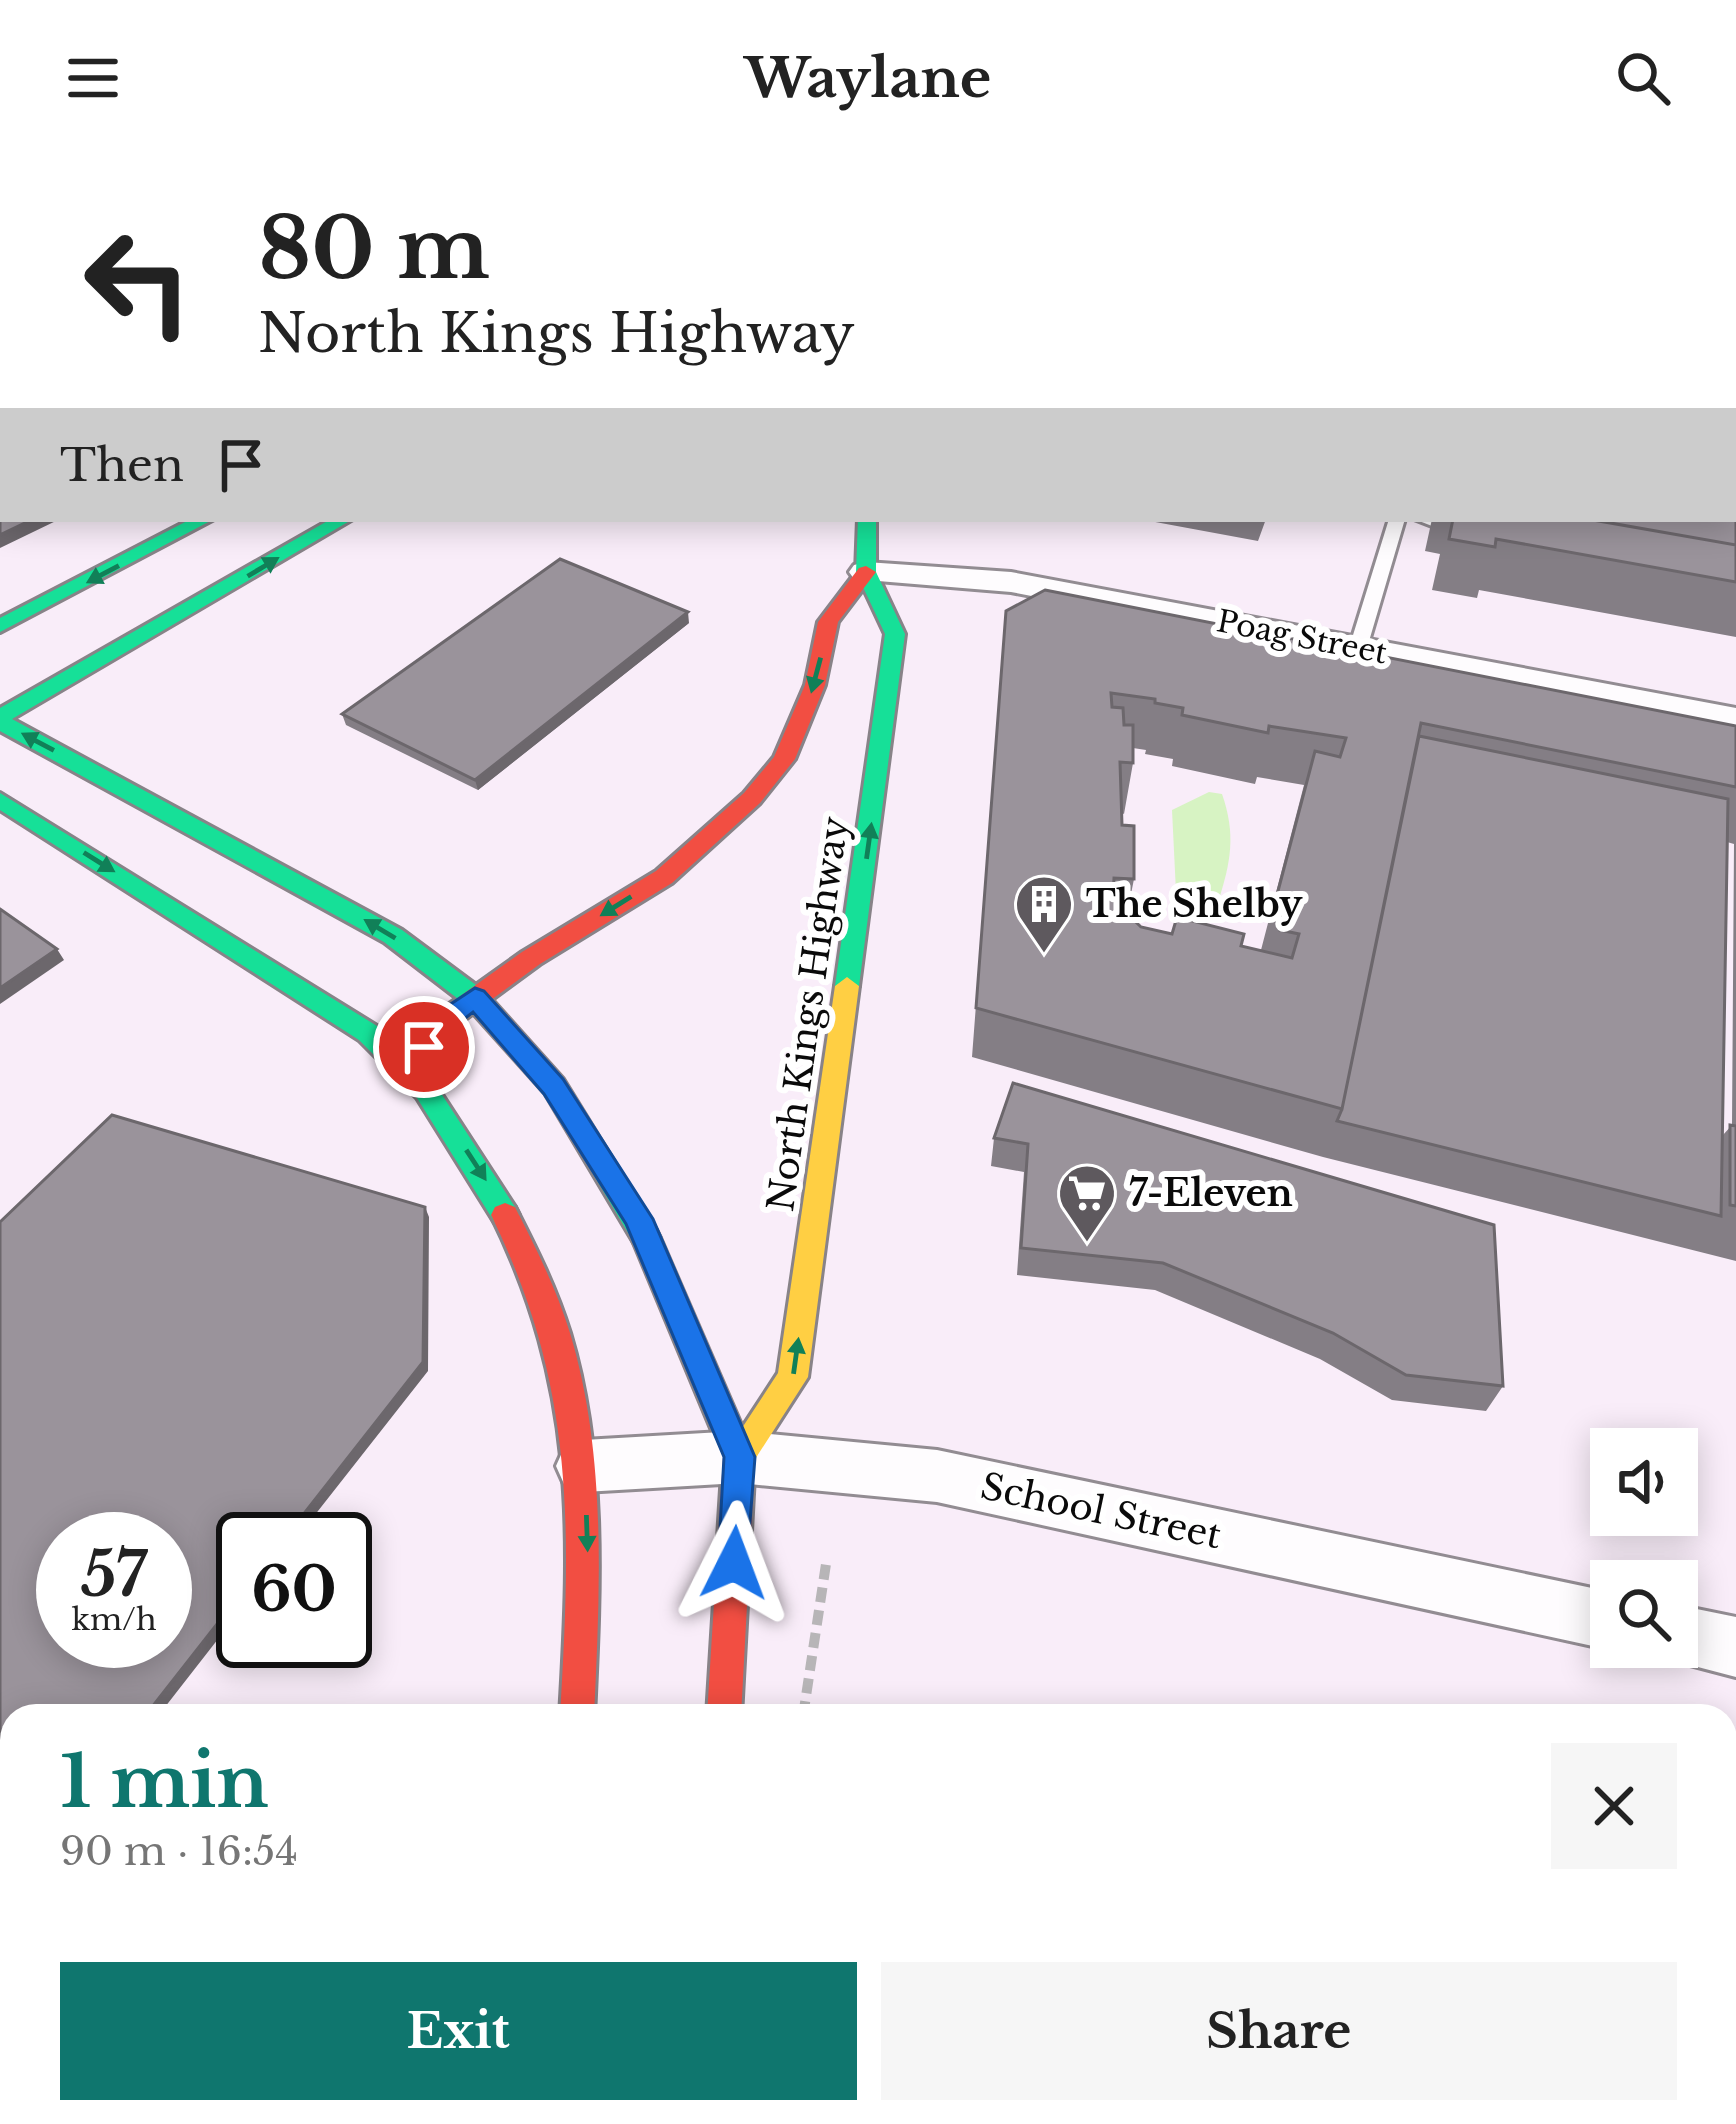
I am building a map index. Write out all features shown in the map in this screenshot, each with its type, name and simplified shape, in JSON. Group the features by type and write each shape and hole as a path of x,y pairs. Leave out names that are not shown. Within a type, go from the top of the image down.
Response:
{"main road":[{"path":"0,626 199,522"},
{"path":"0,719 339,522"},
{"name":"North Kings Highway","path":"740,1457 793,1377 895,634 866,572 867,522"},
{"path":"408,1070 440,1024 664,877 752,798 784,759 815,685 828,622 866,572"},
{"name":"North Kings Highway","path":"0,719 373,924 475,998 554,1086 638,1219 740,1457 725,1704"},
{"path":"0,800 325,1002 408,1070 500,1201 543,1287 570,1384 584,1466 588,1566 578,1704"}],"street":[{"name":"Poag Street","path":"866,572 1011,582 1358,648 1492,684 1736,721"},
{"name":"School Street","path":"584,1466 740,1457 937,1476 1590,1617"},
{"path":"1698,1639 1736,1646"}],"lane":[{"path":"1358,648 1396,522"}],"path":[{"path":"805,1704 826,1564"}],"shaded area":[{"path":"1209,792 1222,794 1230,835 1218,902 1176,892 1172,810"}],"building":[{"path":"0,522 27,522 0,535"},
{"path":"1452,522 1605,522 1736,545 1736,582 1496,539 1495,547 1449,539"},
{"path":"1604,522 1736,522 1736,545"},
{"path":"560,559 688,612 475,780 342,714"},
{"name":"The Shelby","path":"1045,590 1736,726 1736,787 1421,723 1342,1109 976,1008 1006,611","holes":["1111,693 1155,699 1155,703 1183,708 1182,715 1268,733 1269,726 1346,738 1340,757 1315,751 1273,910 1285,911 1280,930 1299,934 1292,958 1241,946 1244,934 1177,917 1172,934 1141,927 1113,900 1114,878 1134,879 1134,826 1122,825 1120,762 1133,763 1133,725 1124,725 1123,708 1112,707"]},
{"path":"1419,736 1728,799 1721,1216 1337,1121"},
{"path":"0,909 57,949 0,988"},
{"path":"1013,1083 1494,1225 1503,1386 1406,1375 1333,1333 1163,1263 1021,1248 1028,1144 994,1138"},
{"path":"112,1115 425,1207 423,1362 305,1512 216,1512 216,1625 192,1656 192,1512 36,1512 36,1668 183,1668 154,1704 0,1704 0,1222"},
{"path":"1730,1125 1736,1126 1736,1206 1730,1205"}],"traffic: fast":[{"path":"0,626 199,522"},
{"path":"0,717 339,522"},
{"path":"847,986 895,634 866,572 867,522"},
{"path":"0,722 393,936 475,998 554,1086 646,1238"},
{"path":"0,800 368,1033 426,1091 505,1215"}],"traffic: slow":[{"path":"739,1457 793,1377 847,986"}],"traffic: jam":[{"path":"408,1070 440,1024 531,958 664,877 752,798 784,759 815,685 828,622 866,572"},
{"path":"505,1215 534,1273 570,1396 582,1523 577,1704"},
{"path":"646,1238 739,1457 725,1704"}],"place":[{"name":"The Shelby","path":"1044,955"},
{"name":"7-Eleven","path":"1087,1244"}],"route":[{"path":"424,1047 440,1024 475,998 554,1086 638,1219 740,1457 734,1563"}]}
